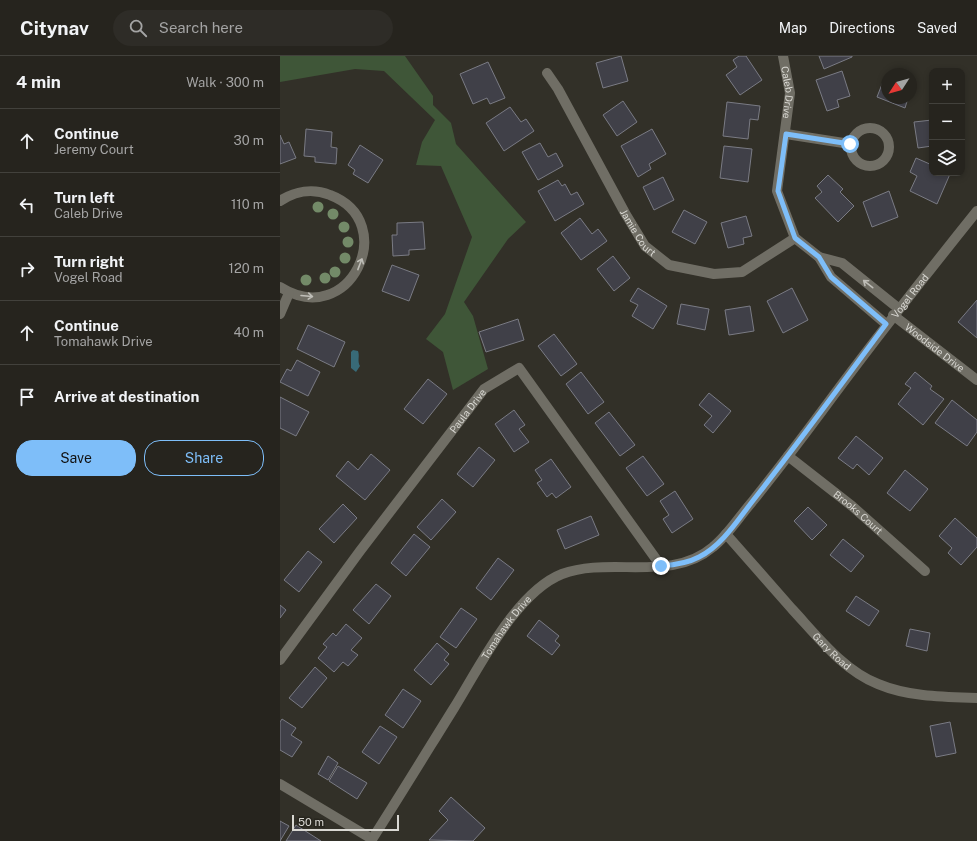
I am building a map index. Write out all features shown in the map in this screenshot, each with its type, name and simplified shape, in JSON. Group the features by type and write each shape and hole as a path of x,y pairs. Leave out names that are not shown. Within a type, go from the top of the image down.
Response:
{"street":[{"name":"Caleb Drive","path":"783,56 790,93 778,191 795,238"},
{"name":"Jamie Court","path":"546,73 558,89 625,213 645,246 669,265 714,274 742,272 795,238"},
{"path":"786,134 850,144"},
{"path":"280,201 293,194 305,191 318,191 336,197 354,213 362,227 364,243 364,253 357,272 347,284 334,292 320,297 304,297 289,293 280,287"},
{"name":"Vogel Road","path":"726,534 788,456 896,311 977,211"},
{"path":"795,238 819,257 831,277 886,324"},
{"path":"819,257 842,263 896,311"},
{"path":"280,314 289,293"},
{"name":"Woodside Drive","path":"896,311 977,380"},
{"name":"Paula Drive","path":"280,660 360,551 484,389 519,368 661,566"},
{"name":"Brooks Court","path":"788,456 852,506 926,571"},
{"name":"Tomahawk Drive","path":"371,840 500,634 526,600 542,585 559,575 579,568 661,566 679,564 699,557 713,548 726,534"},
{"name":"Gary Road","path":"726,534 819,639 854,672 879,684 904,692 936,696 977,698"},
{"path":"280,784 371,840"}],"green space":[{"path":"280,56 405,56 433,96 433,105 451,123 456,144 526,222 508,239 464,302 473,316 488,369 453,390 443,352 426,339 445,314 472,237 441,166 416,165 422,142 435,120 384,71 355,69 280,82"}],"water":[{"path":"353,350 358,351 359,353 360,366 356,372 351,368 351,352"}],"building":[{"path":"621,56 628,81 603,88 596,63"},
{"path":"739,56 746,56 762,80 740,95 726,75 737,67 733,60"},
{"path":"819,56 852,56 852,57 824,69"},
{"path":"488,62 505,98 490,104 487,98 473,104 460,74"},
{"path":"842,71 850,96 837,100 839,107 827,111 816,80"},
{"path":"881,87 881,99 877,97"},
{"path":"623,101 637,122 617,136 603,115"},
{"path":"727,102 760,106 758,120 750,119 748,139 723,136"},
{"path":"895,104 906,104 905,108"},
{"path":"510,107 521,122 526,119 534,131 504,151 486,123"},
{"path":"929,120 929,146 918,148 914,122"},
{"path":"306,129 332,132 331,147 337,148 336,164 315,162 315,157 304,156"},
{"path":"652,129 666,154 649,164 651,169 638,177 621,146"},
{"path":"280,135 284,144 289,142 296,158 280,164"},
{"path":"540,143 548,157 556,153 563,166 538,180 522,152"},
{"path":"360,145 383,160 368,183 353,174 355,170 348,165"},
{"path":"724,146 752,149 748,182 720,178"},
{"path":"916,158 929,164 929,176 949,176 937,204 910,191 917,176 910,172"},
{"path":"828,175 843,189 840,192 854,206 838,222 815,198 822,192 817,186"},
{"path":"663,177 674,200 654,210 643,187"},
{"path":"558,180 562,186 565,184 571,195 577,192 584,204 555,221 538,191"},
{"path":"889,191 898,217 872,227 863,202"},
{"path":"684,210 707,222 695,244 672,232"},
{"path":"746,216 752,236 743,238 744,244 728,248 721,223"},
{"path":"580,218 592,234 598,229 607,241 581,260 561,233"},
{"path":"423,222 425,249 409,250 409,255 393,256 392,235 397,235 397,223"},
{"path":"613,256 630,278 614,291 597,269"},
{"path":"392,265 419,275 409,301 382,291"},
{"path":"638,288 667,306 653,329 632,316 638,305 630,301"},
{"path":"792,288 808,320 783,333 767,301"},
{"path":"977,300 977,338 958,322"},
{"path":"681,304 709,309 705,330 677,324"},
{"path":"750,306 754,331 729,335 725,310"},
{"path":"518,319 524,340 486,352 479,332"},
{"path":"308,325 345,342 334,367 297,349"},
{"path":"554,334 577,364 561,376 538,346"},
{"path":"297,360 320,372 308,396 280,382 287,369 291,371"},
{"path":"581,372 604,402 588,414 566,384"},
{"path":"915,372 932,386 930,389 944,399 923,425 898,404 911,388 905,384"},
{"path":"428,379 447,394 423,424 404,409"},
{"path":"709,393 731,411 713,433 704,425 712,416 699,405"},
{"path":"280,397 309,412 296,436 280,428"},
{"path":"952,400 977,420 977,432 967,446 935,423"},
{"path":"514,410 525,425 519,429 529,442 514,452 495,424"},
{"path":"609,412 635,445 620,456 595,423"},
{"path":"856,436 883,458 869,475 857,464 853,469 838,458"},
{"path":"479,447 495,460 473,487 457,474"},
{"path":"371,454 390,470 365,500 336,476 348,461 358,470"},
{"path":"643,456 664,484 647,496 626,468"},
{"path":"551,459 571,487 556,498 552,493 547,497 537,483 542,480 535,470"},
{"path":"905,470 928,489 910,511 887,493"},
{"path":"675,491 693,519 672,533 663,519 669,515 660,501"},
{"path":"442,499 456,512 431,540 417,527"},
{"path":"343,504 357,518 334,543 319,529"},
{"path":"808,507 827,525 812,540 794,521"},
{"path":"591,516 599,535 565,549 557,530"},
{"path":"955,518 977,538 977,547 961,565 948,553 952,548 939,536"},
{"path":"414,534 430,547 406,576 391,563"},
{"path":"843,539 864,556 851,572 830,555"},
{"path":"308,551 322,562 299,592 284,580"},
{"path":"498,558 514,570 491,600 476,588"},
{"path":"376,584 391,596 369,624 353,610"},
{"path":"856,596 879,611 869,626 846,611"},
{"path":"280,605 286,610 280,618"},
{"path":"461,608 477,619 456,648 440,637"},
{"path":"539,620 559,636 555,641 560,645 552,655 527,636"},
{"path":"346,624 362,638 351,650 358,655 348,666 343,662 334,672 318,658 327,647 323,644 333,633 336,636"},
{"path":"910,629 930,633 927,651 906,646"},
{"path":"437,643 449,654 444,660 449,664 431,685 414,670"},
{"path":"315,667 327,678 302,708 289,698"},
{"path":"403,689 421,701 403,728 385,715"},
{"path":"282,719 296,728 291,735 302,742 292,757 280,750 280,722"},
{"path":"950,722 956,753 936,757 930,726"},
{"path":"380,726 397,737 379,764 362,752"},
{"path":"328,756 338,763 328,780 318,774"},
{"path":"338,766 367,783 357,799 329,781"},
{"path":"451,797 485,828 473,841 429,840 448,820 439,811"},
{"path":"280,821 289,826 280,841"},
{"path":"296,825 321,841 286,841"}],"route":[{"path":"661,566 679,564 699,557 713,548 726,534 788,456 886,324 831,277 819,257 795,238 778,191 786,134 850,144"}]}
